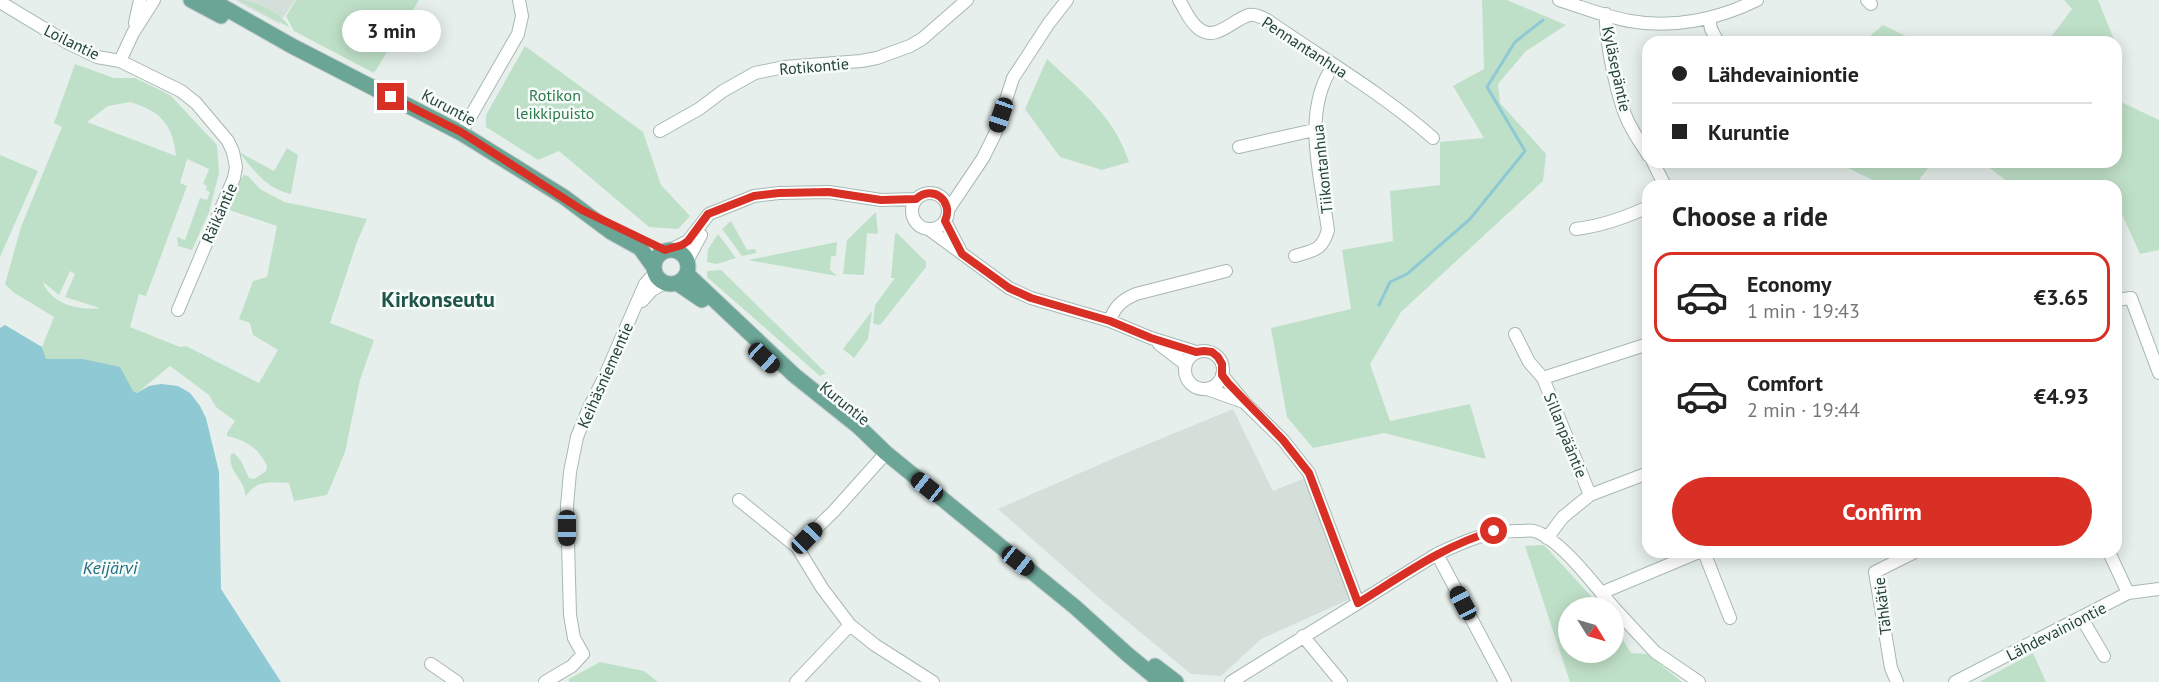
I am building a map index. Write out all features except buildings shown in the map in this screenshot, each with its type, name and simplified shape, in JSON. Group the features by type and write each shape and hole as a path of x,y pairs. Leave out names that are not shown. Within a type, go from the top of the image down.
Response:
{"main road":[{"name":"Kuruntie","path":"191,0 244,28 292,46"},
{"name":"Kuruntie","path":"211,0 292,46 461,132 582,210 611,232 640,248 860,427 886,453 1091,621 1161,682"},
{"name":"Kuruntie","path":"582,210 668,250 681,253 670,273"},
{"path":"668,250 657,257 670,273"},
{"name":"Kuruntie","path":"1091,621 1176,682"}],"street":[{"name":"Loilantie","path":"133,33 140,0"},
{"name":"Loilantie","path":"0,2 68,44 97,57 120,61 133,33 154,0"},
{"path":"461,132 518,34 522,16 519,0"},
{"name":"Rotikontie","path":"660,132 755,73 861,61 877,58 910,46 922,39 967,0"},
{"path":"930,230 941,226 966,182 983,158 995,134 1013,78 1067,0"},
{"name":"Pennantanhua","path":"1179,0 1198,29 1207,34 1216,33 1249,15 1256,15 1267,20 1333,66 1364,84 1407,115 1433,138"},
{"path":"1558,0 1641,23 1709,18 1757,0"},
{"name":"Kyläsepäntie","path":"1606,14 1607,38 1622,104 1630,126 1642,145"},
{"path":"1709,18 1715,36"},
{"name":"Räikäntie","path":"120,61 182,92 196,103 228,141 233,152 236,167 234,178 178,310"},
{"name":"Tiikontanhua","path":"1295,256 1318,249 1325,240 1328,230 1314,130 1325,78 1333,66"},
{"path":"1239,147 1314,130"},
{"path":"940,196 966,182"},
{"path":"668,250 688,241 708,214 754,196 829,192 881,200 916,199 930,193 940,196 947,205 946,216 962,254"},
{"path":"911,213 916,199"},
{"path":"881,200 911,213 916,223 930,230 1009,288 1031,298 1110,321 1151,338 1196,352 1212,352 1222,364 1222,375 1215,386 1208,389"},
{"name":"Keihäsniementie","path":"545,682 572,666 582,654 574,638 570,615 567,506 570,472 577,437 645,284 670,273 710,222 728,205"},
{"path":"1576,229 1597,227 1642,210"},
{"path":"1110,321 1112,312 1117,306 1136,294 1226,271"},
{"path":"2122,299 2131,298 2159,373"},
{"path":"1515,334 1530,362 1543,378"},
{"path":"1151,338 1185,364"},
{"name":"Sillanpääntie","path":"1590,495 1543,378 1642,346"},
{"path":"1196,352 1185,364 1184,372 1192,385 1245,403"},
{"path":"1222,375 1245,403 1283,440 1309,473 1358,603"},
{"path":"797,547 834,511 886,453"},
{"path":"1547,538 1563,517 1590,495 1642,475"},
{"path":"739,500 797,547 822,588 850,625 875,645 933,682"},
{"path":"1231,682 1437,554 1472,537 1494,531 1534,531 1547,538 1579,567 1604,597"},
{"path":"1437,554 1505,682"},
{"path":"1601,593 1685,558"},
{"path":"1706,558 1730,618"},
{"name":"Tähkätie","path":"1897,682 1891,668 1875,572 1903,558"},
{"path":"2112,558 2128,593"},
{"name":"Lähdevainiontie","path":"1955,682 2128,593 2159,589"},
{"path":"2081,618 2104,656"},
{"path":"1624,619 1655,652 1699,682"},
{"path":"796,682 850,625"},
{"path":"1303,636 1341,682"},
{"path":"1245,682 1264,662"},
{"path":"431,664 458,682"}],"shaded area":[{"path":"235,0 295,0 279,24"},
{"path":"1233,409 1273,491 1307,477 1350,599 1261,639 1221,676 1191,674 1099,598 998,509"}],"green space":[{"path":"238,0 267,8 281,17 289,27"},
{"path":"296,0 419,0 374,73 294,31 286,16"},
{"path":"1482,0 1507,0 1566,25 1526,51 1498,84 1500,103 1546,154 1543,181 1401,312 1370,364 1390,421 1470,404 1486,459 1384,433 1313,448 1287,417 1271,328 1351,309 1342,250 1393,241 1390,191 1440,185 1440,142 1484,138 1453,86 1484,69"},
{"path":"2064,0 2098,0 2113,36 2052,36 2072,9"},
{"path":"1883,25 1906,36 1870,36"},
{"name":"Rotikon leikkipuisto","path":"525,46 643,132 661,185 690,216 678,229 649,227 559,151 538,160 486,127 486,115"},
{"path":"1047,59 1084,93 1106,118 1123,146 1129,162 1102,170 1060,157 1025,109"},
{"path":"75,64 114,78 135,78 170,95 217,145 219,173 209,212 192,250 178,246 177,237 185,240 200,198 207,200 210,192 203,184 209,169 187,159 180,183 187,186 146,296 139,294 130,327 180,347 186,346 259,383 278,350 253,335 250,323 239,319 253,281 267,277 277,226 229,210 241,179 244,175 248,176 260,189 284,202 367,219 330,323 374,340 360,380 345,452 327,495 294,501 289,483 270,483 254,487 245,497 243,486 232,466 231,454 234,453 241,461 249,478 254,479 266,471 267,466 260,454 251,446 227,436 235,421 216,407 209,395 170,366 137,393 83,359 46,359 42,347 54,317 13,292 5,284 21,227 62,127 54,123","holes":["130,102 149,110 163,120 172,135 176,156 87,122 108,106","70,271 75,274 65,297 100,308 75,307 59,301 47,290 43,282 59,295"]},
{"path":"2122,102 2159,120 2159,250 2140,254 2122,214 2122,180 2005,180 1990,168 2122,168"},
{"path":"287,148 298,155 291,194 268,184 239,152 274,171"},
{"path":"0,155 38,171 0,257"},
{"path":"1848,168 1928,168 1919,180 1873,180"},
{"path":"876,212 878,234 867,233 864,275 843,274 847,240"},
{"path":"731,221 747,250 755,249 756,253 742,256 722,229"},
{"path":"897,233 926,262 926,267 878,325 873,323 875,305 895,278 891,278 895,234"},
{"path":"718,234 736,258 717,264 707,262 708,249"},
{"path":"837,242 836,256 831,256 830,270 837,276 748,260"},
{"path":"721,270 826,373 820,376 707,277 707,271"},
{"path":"872,311 868,339 854,358 843,349"},
{"path":"1544,545 1592,597 1558,597 1558,646 1525,546"},
{"path":"1624,642 1631,653 1647,654 1682,682 1570,682 1564,663 1624,663"},
{"path":"2033,653 2046,682 1979,682"},
{"path":"600,662 644,671 658,682 569,682 569,679"}],"water":[{"name":"Keijärvi","path":"5,325 42,347 46,359 83,359 120,367 133,391 137,393 149,386 161,384 178,386 190,393 206,418 219,472 221,589 281,682 0,682 0,328"}],"waterway":[{"path":"1379,305 1390,282 1407,274 1470,219 1525,151 1487,87 1515,42 1543,20"}],"district":[{"name":"Kirkonseutu","path":"438,299"}],"route":[{"path":"391,97 461,132 582,210 665,250 688,241 708,214 754,196 829,192 881,200 916,199 930,193 940,196 948,210 945,221 962,254 1009,288 1031,298 1110,321 1151,338 1196,352 1212,352 1218,357 1222,364 1222,375 1228,383 1283,440 1309,473 1358,603 1437,554 1472,537 1494,531"}]}
